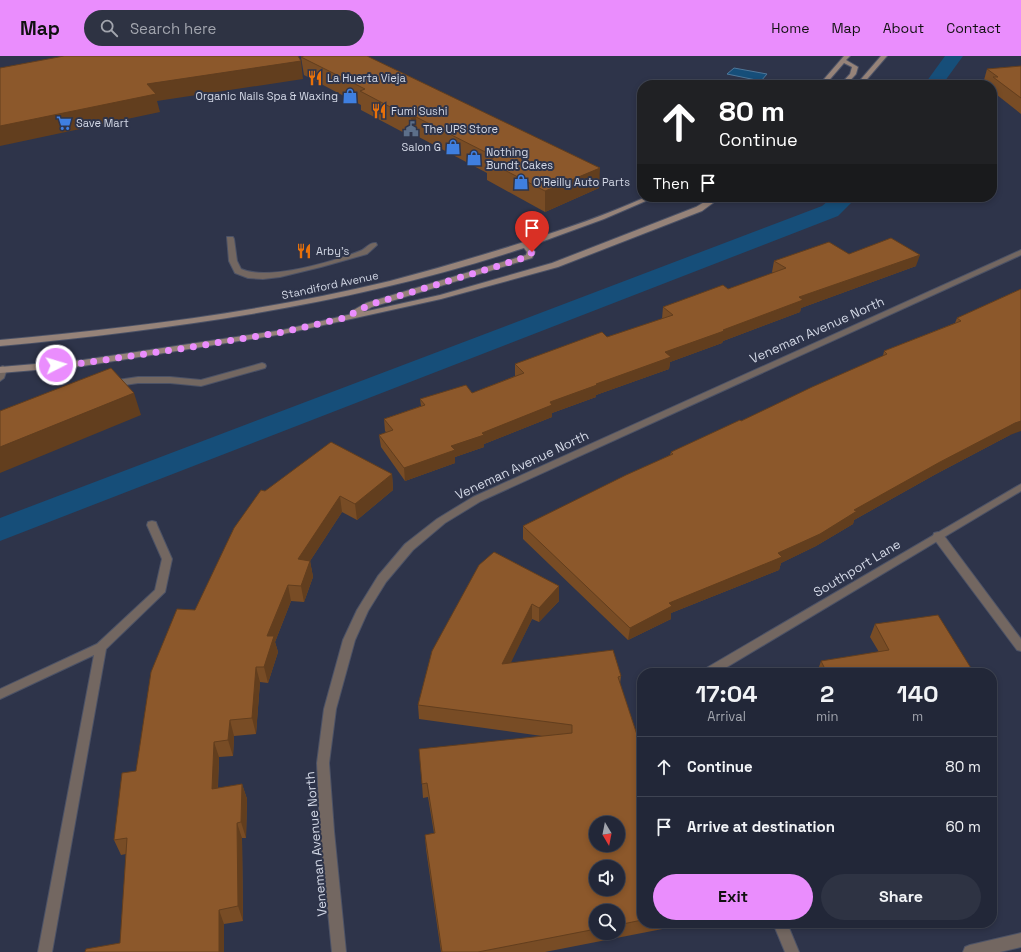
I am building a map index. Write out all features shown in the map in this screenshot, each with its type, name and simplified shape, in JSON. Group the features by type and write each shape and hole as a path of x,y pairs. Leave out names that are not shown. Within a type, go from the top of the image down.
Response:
{"main road":[{"path":"863,80 884,56"},
{"path":"826,80 845,58 855,67 847,80"},
{"name":"Standiford Avenue","path":"0,343 126,331 286,306 410,279 573,228 639,202"},
{"path":"1,372 83,363 283,332 441,297 555,265 699,209 710,202"},
{"path":"344,318 369,305 529,256 532,252 525,244"}],"street":[{"path":"230,239 234,265 237,271 252,277 261,278 289,273 364,252 373,245"},
{"name":"Veneman Avenue North","path":"339,952 327,832 323,763 330,709 349,640 363,610 382,579 410,548 441,521 477,499 1021,252"},
{"path":"101,386 138,380 170,380 201,383 262,366"},
{"name":"Southport Lane","path":"715,668 1021,487"},
{"path":"0,694 101,647 160,592 167,559 152,525"},
{"path":"938,536 1021,647"},
{"path":"45,952 101,647"},
{"path":"782,928 792,952"},
{"path":"970,952 1021,940"}],"water":[{"path":"734,68 767,74 762,80 756,80 727,74"}],"building":[{"path":"64,56 298,56 301,61 147,84 156,94 0,126 0,68"},
{"path":"367,56 600,168 545,191 487,161 495,157 416,117 411,118 360,91 365,89 301,57"},
{"path":"1021,66 1021,98 993,77 998,77 987,69"},
{"path":"891,238 920,255 799,297 803,300 665,352 671,357 550,402 552,405 482,433 484,435 451,446 455,450 404,468 379,435 393,430 384,419 425,405 420,399 466,385 472,393 524,373 515,364 602,332 607,337 673,315 663,307 723,285 728,289 786,268 774,261 829,242 849,254"},
{"path":"1021,289 1021,421 940,462 854,510 857,511 820,534 778,553 782,557 669,603 672,606 630,628 523,526 626,475 673,454 671,452 887,354 884,351 961,321 957,318"},
{"path":"111,368 134,393 0,447 0,411"},
{"path":"331,442 392,474 355,504 340,496 298,559 310,561 301,586 288,585 267,636 274,636 264,667 256,667 252,718 230,720 228,740 214,742 212,789 242,784 241,822 237,823 238,906 219,910 219,952 85,952 86,949 120,943 127,838 114,840 122,773 136,771 151,672 177,609 195,610 234,528 261,490 265,491"},
{"path":"494,552 559,586 539,608 532,604 502,664 613,650 621,676 618,677 637,735 637,921 625,924 625,904 589,904 589,930 478,952 442,952 425,835 435,833 427,783 422,784 419,749 572,733 572,725 418,705 432,651 479,565"},
{"path":"938,615 971,668 824,668 821,661 889,650 875,624"}],"waterway":[{"path":"937,80 954,56"},
{"path":"0,530 695,264 830,211 840,202"}],"place":[{"name":"La Huerta Vieja","path":"315,78"},
{"name":"Organic Nails Spa & Waxing","path":"350,96"},
{"name":"Fumi Sushi","path":"379,111"},
{"name":"Save Mart","path":"64,123"},
{"name":"The UPS Store","path":"411,129"},
{"name":"Salon G","path":"453,147"},
{"name":"Nothing Bundt Cakes","path":"474,158"},
{"name":"O'Reilly Auto Parts","path":"521,182"},
{"name":"Arby's","path":"304,251"}],"route":[{"path":"56,365 83,363 179,349 283,332 344,318 369,305 529,256 532,252"}]}
